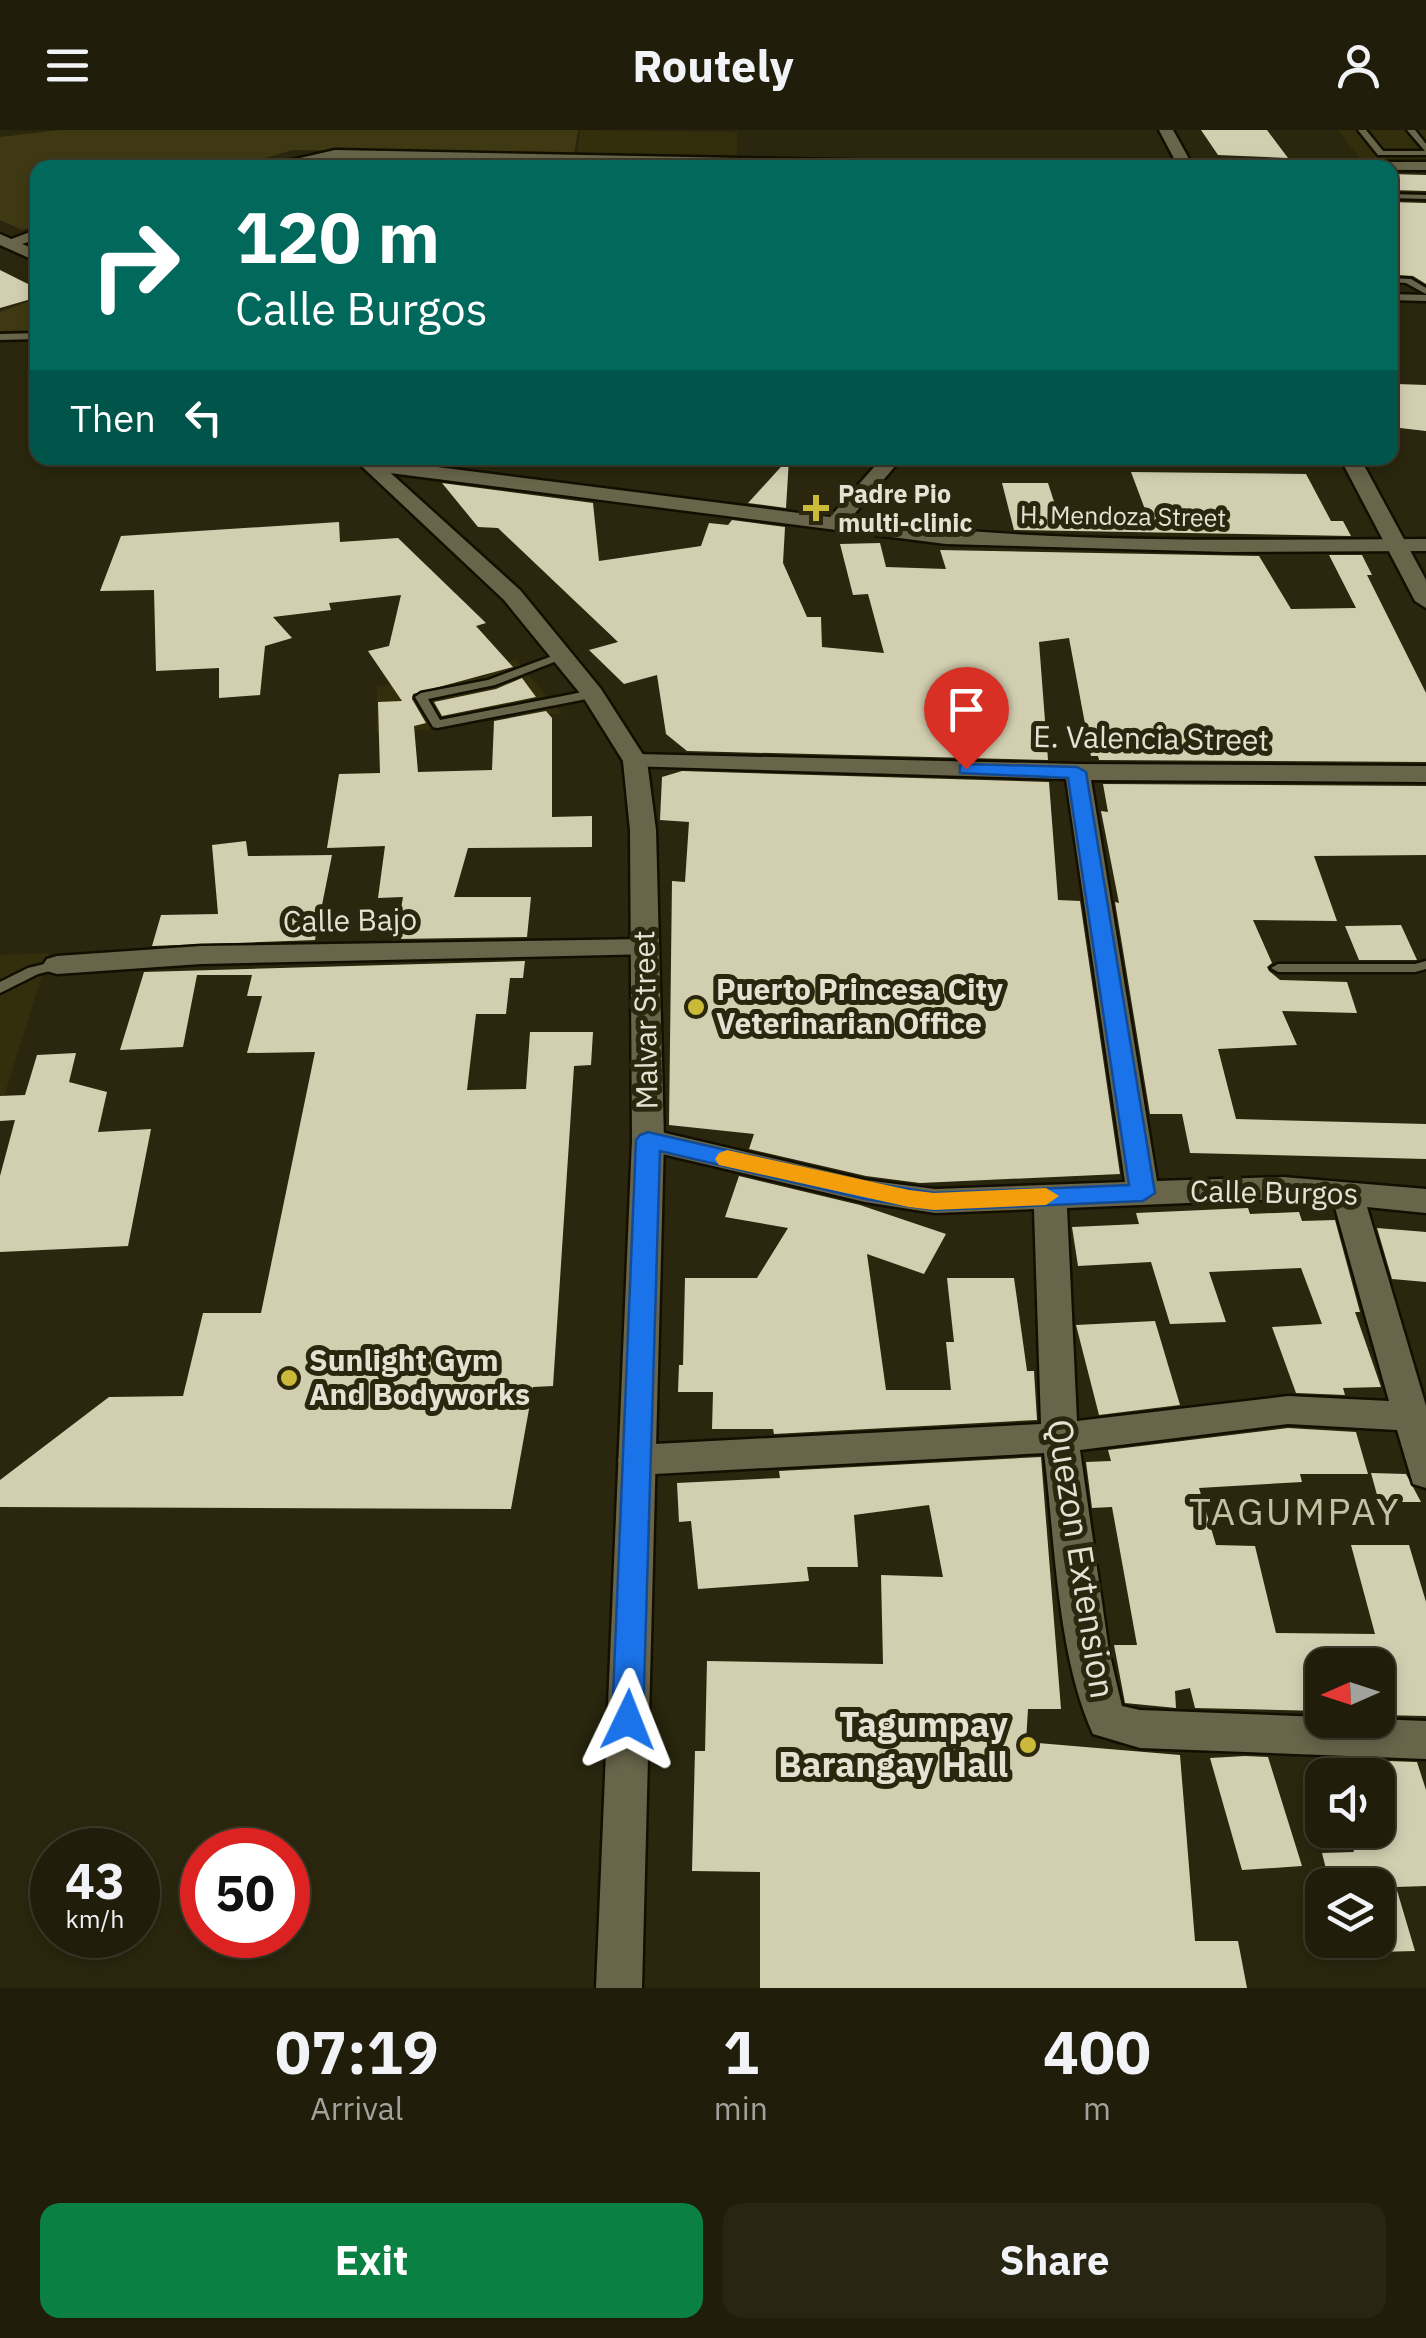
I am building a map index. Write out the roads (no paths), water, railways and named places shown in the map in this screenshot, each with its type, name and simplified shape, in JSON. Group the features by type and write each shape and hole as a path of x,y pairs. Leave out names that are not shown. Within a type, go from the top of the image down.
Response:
{"street":[{"path":"1166,130 1183,160"},
{"path":"296,160 341,154 637,160"},
{"path":"1398,166 1426,166"},
{"path":"3,242 30,236"},
{"path":"3,242 30,254"},
{"name":"Malvar Street","path":"373,465 512,595 593,694 634,761 643,830 648,1140 619,1988"},
{"name":"H. Mendoza Street","path":"398,465 833,526 1006,542 1426,546"},
{"path":"833,526 886,465"},
{"path":"1354,465 1426,601"},
{"name":"E. Valencia Street","path":"634,761 1077,772 1426,774"},
{"path":"1077,772 1143,1193"},
{"name":"Calle Bajo","path":"56,965 201,955 645,948"},
{"name":"Calle Burgos","path":"648,1140 934,1201 1282,1188 1426,1201"},
{"path":"1347,1193 1426,1473"},
{"name":"Quezon Extension","path":"1050,1196 1060,1438 1089,1651 1098,1697 1108,1721 1140,1729 1426,1740"},
{"path":"636,1460 1060,1438 1288,1410 1412,1416"}],"lane":[{"path":"1362,130 1389,160"},
{"path":"1410,130 1426,151"},
{"path":"1381,153 1426,151"},
{"path":"336,160 341,154"},
{"path":"1398,196 1426,197"},
{"path":"1398,280 1426,281"},
{"path":"1408,281 1426,294"},
{"path":"1398,296 1426,294"},
{"path":"0,336 30,337"},
{"path":"563,654 491,683 421,697 436,724 593,694"},
{"path":"1278,968 1415,968 1426,964"},
{"path":"0,988 32,971 56,965"}],"place":[{"name":"Padre Pio multi-clinic","path":"816,508"},
{"name":"Puerto Princesa City Veterinarian Office","path":"696,1007"},
{"name":"Sunlight Gym And Bodyworks","path":"289,1378"},
{"name":"Tagumpay Barangay Hall","path":"1028,1745"}],"district":[{"name":"TAGUMPAY","path":"1295,1512"}]}
